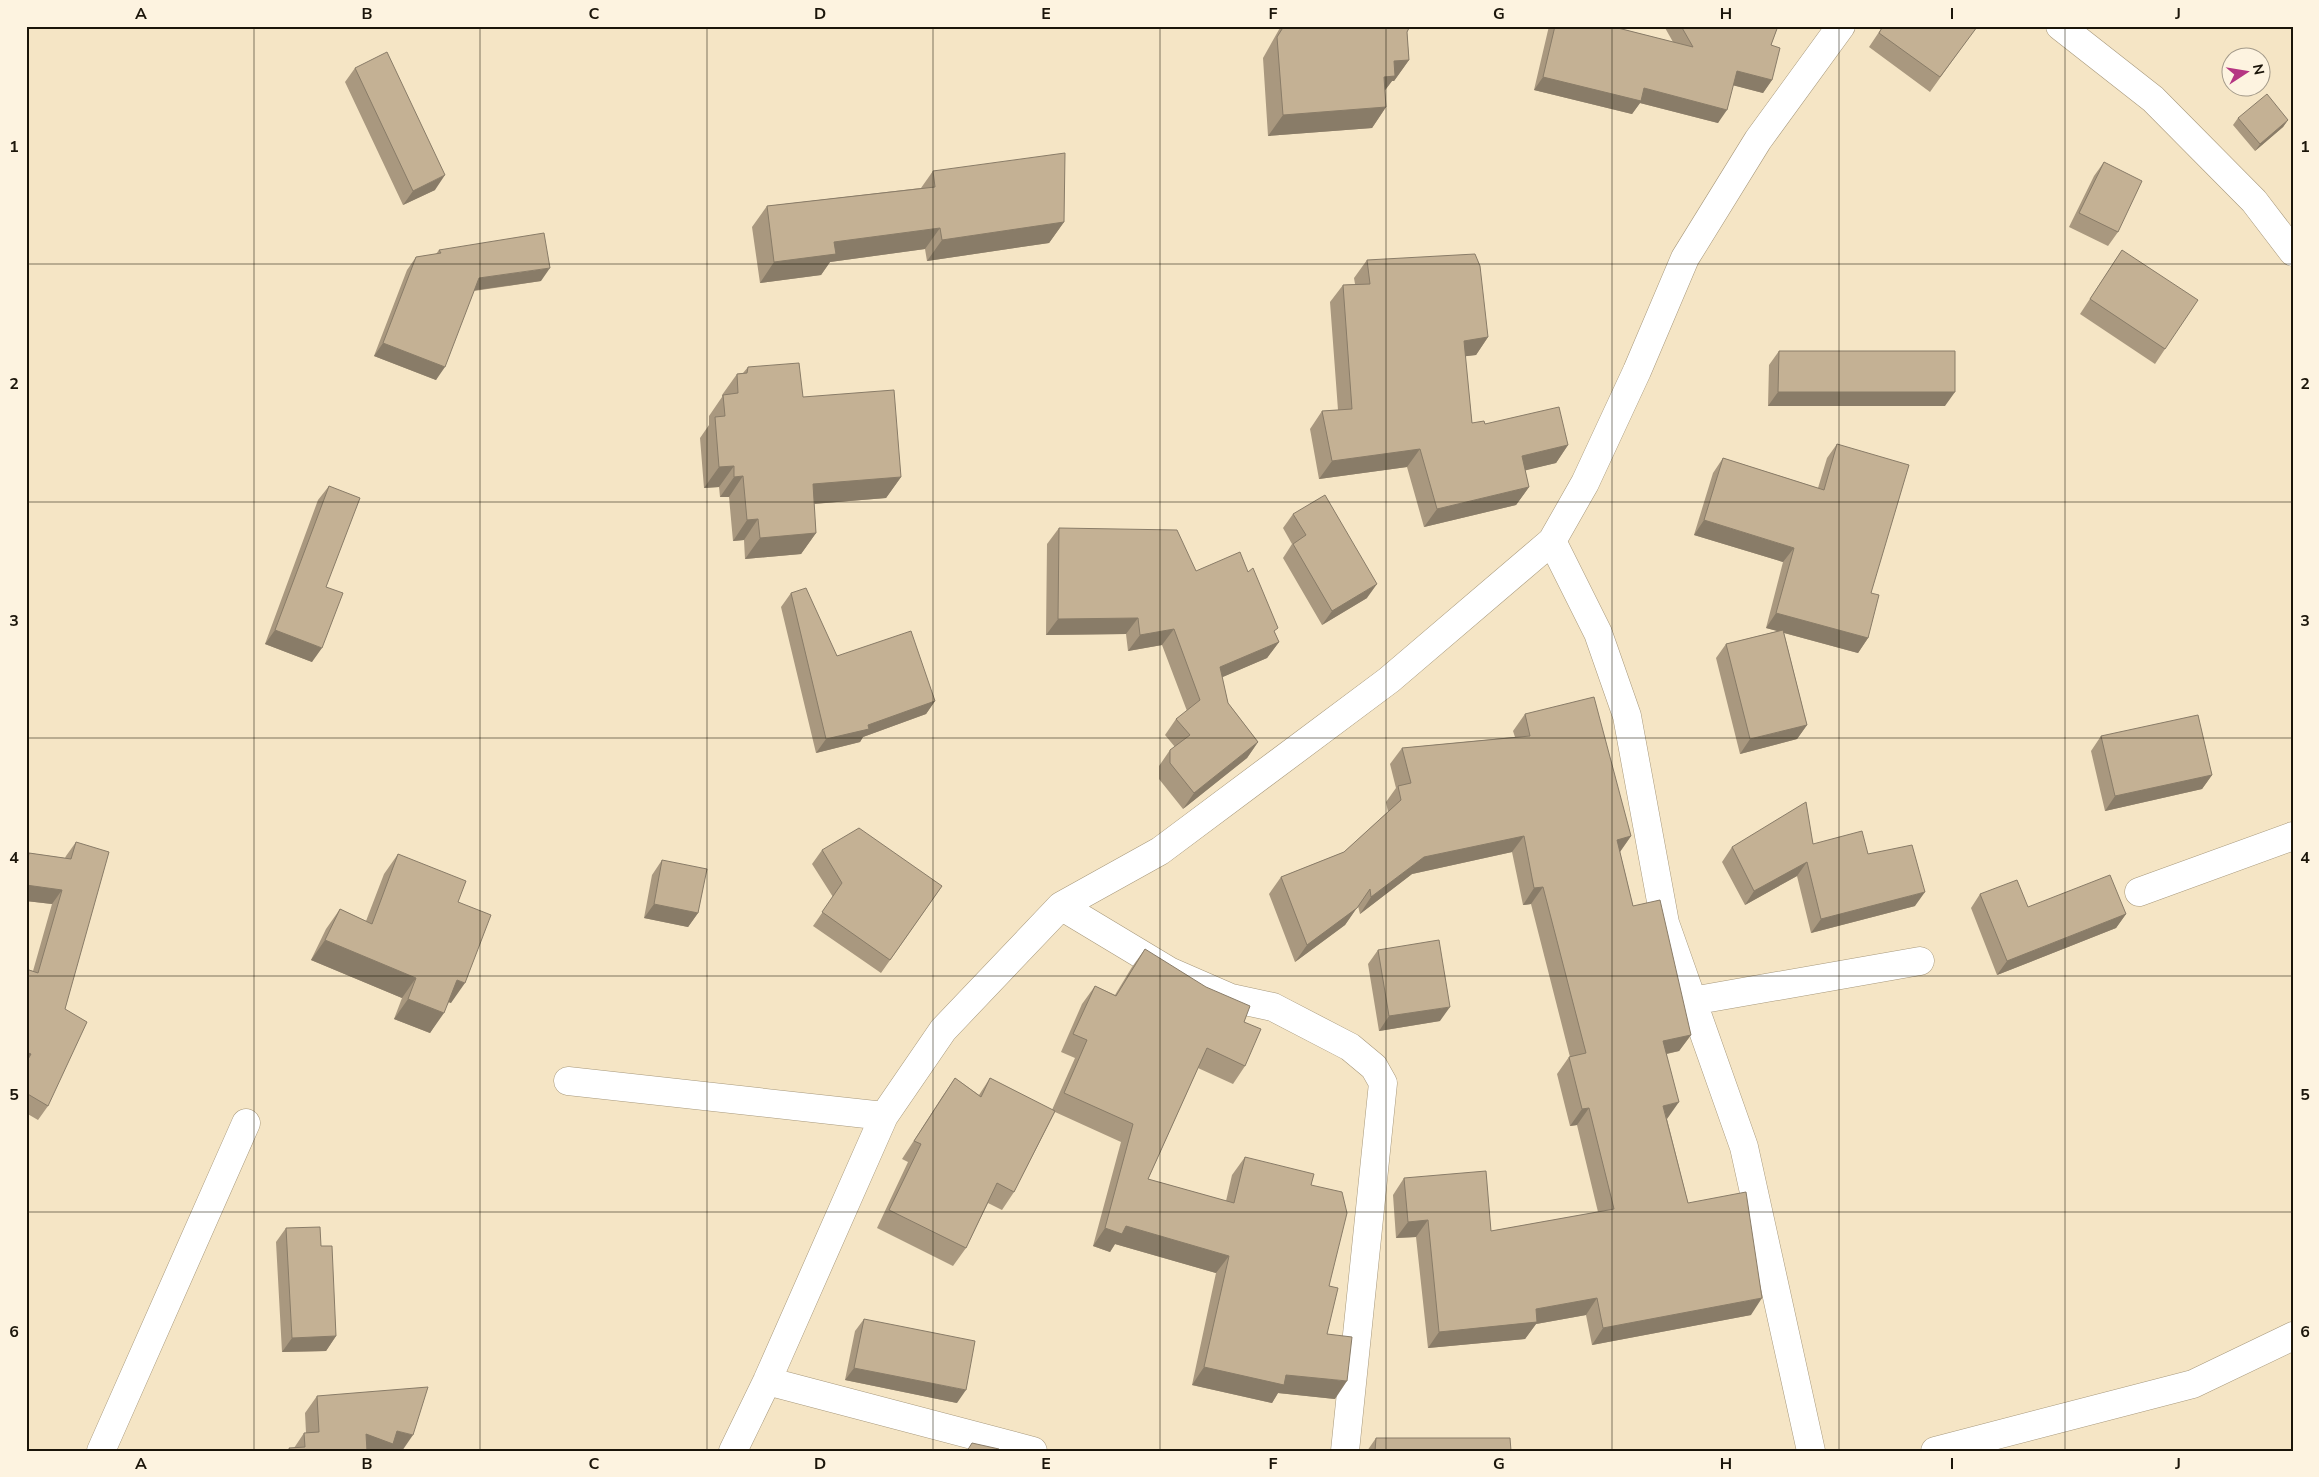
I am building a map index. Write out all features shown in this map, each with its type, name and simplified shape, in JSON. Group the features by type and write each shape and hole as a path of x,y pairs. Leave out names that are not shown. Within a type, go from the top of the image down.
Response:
{"street":[{"path":"733,1451 767,1381 884,1116 943,1030 1061,906 1160,851 1389,680 1552,541 1585,484 1637,371 1685,258 1758,140 1841,26"},
{"path":"2060,26 2153,99 2254,200 2293,252"},
{"path":"1552,541 1598,633 1627,716 1665,923 1744,1147 1811,1451"},
{"path":"2139,892 2293,836"},
{"path":"1061,906 1169,971 1231,998 1273,1006 1350,1047 1374,1068 1383,1083 1345,1451"},
{"path":"1692,1001 1920,961"},
{"path":"568,1081 884,1116"},
{"path":"101,1451 246,1123"},
{"path":"1935,1451 2193,1384 2293,1336"},
{"path":"767,1381 1033,1451"}],"building":[{"path":"1284,26 1410,26 1407,32 1409,60 1394,61 1395,76 1384,77 1386,107 1283,115 1277,37"},
{"path":"1555,26 1610,26 1693,47 1681,26 1778,26 1771,45 1780,48 1772,80 1737,71 1727,110 1644,88 1641,101 1543,77"},
{"path":"1883,26 1977,27 1940,77 1879,33"},
{"path":"387,52 445,175 413,191 355,68"},
{"path":"2262,98 2270,98 2288,120 2260,144 2238,118"},
{"path":"1065,153 1064,222 942,240 940,228 834,242 836,254 774,262 767,206 935,187 933,171"},
{"path":"2104,162 2142,181 2118,232 2079,213"},
{"path":"544,233 550,268 479,278 445,367 383,343 416,257 441,253 439,250"},
{"path":"2122,250 2198,300 2165,349 2090,299"},
{"path":"1475,254 1480,266 1488,337 1464,341 1472,423 1484,421 1485,424 1559,407 1568,445 1522,456 1529,487 1437,509 1420,449 1332,461 1322,411 1352,409 1343,285 1370,284 1367,260"},
{"path":"1779,351 1955,351 1955,392 1778,392"},
{"path":"799,363 803,397 894,390 901,477 813,484 816,533 760,538 758,519 747,520 743,476 734,477 734,466 719,467 715,417 725,416 723,395 738,393 737,374 747,373 748,367"},
{"path":"1837,444 1909,465 1871,593 1879,595 1868,638 1776,613 1794,548 1704,520 1723,458 1824,490"},
{"path":"329,486 360,498 326,587 343,593 322,648 275,630"},
{"path":"1325,495 1377,584 1332,611 1293,544 1306,535 1293,514"},
{"path":"1059,528 1177,530 1196,571 1240,552 1248,572 1253,568 1278,628 1274,631 1279,642 1220,667 1228,703 1258,742 1194,793 1170,763 1170,750 1190,735 1176,719 1200,700 1174,629 1140,635 1138,618 1058,619"},
{"path":"806,588 837,656 911,631 935,701 868,725 869,729 826,739 791,593"},
{"path":"1783,630 1807,725 1750,739 1726,644"},
{"path":"1594,697 1631,836 1617,840 1633,906 1660,900 1691,1035 1663,1041 1679,1102 1663,1106 1688,1203 1746,1192 1762,1298 1603,1328 1597,1298 1536,1309 1537,1322 1439,1332 1428,1220 1408,1222 1404,1178 1486,1171 1491,1231 1614,1209 1589,1108 1582,1109 1569,1057 1586,1053 1543,887 1534,888 1524,836 1424,857 1371,897 1370,889 1357,908 1307,945 1281,877 1344,852 1401,800 1398,786 1411,783 1402,748 1530,736 1525,714"},
{"path":"2198,715 2212,775 2115,796 2101,736"},
{"path":"1806,802 1813,844 1862,831 1868,854 1912,845 1925,892 1821,919 1807,862 1754,891 1732,847"},
{"path":"859,828 942,886 890,960 822,912 842,883 822,850"},
{"path":"76,842 109,852 65,1009 87,1022 48,1106 26,1093 26,1063 31,1054 26,1052 26,969 38,973 62,890 26,885 26,870 29,853 71,859"},
{"path":"398,854 466,881 458,902 491,915 465,983 457,980 444,1013 408,999 416,978 325,940 340,909 372,924"},
{"path":"662,860 707,869 698,913 654,904"},
{"path":"2110,875 2126,914 2007,961 1980,894 2017,880 2028,907"},
{"path":"1439,940 1450,1007 1389,1016 1378,950"},
{"path":"1145,949 1206,987 1250,1006 1244,1022 1261,1029 1245,1066 1207,1048 1148,1179 1234,1203 1245,1157 1314,1174 1311,1185 1342,1192 1347,1213 1329,1286 1338,1288 1327,1334 1352,1337 1347,1381 1286,1375 1284,1385 1204,1367 1229,1256 1126,1226 1122,1234 1105,1228 1133,1124 1064,1093 1087,1040 1073,1034 1095,986 1116,996"},
{"path":"955,1078 981,1097 990,1078 1055,1111 1014,1192 997,1183 966,1248 889,1210 921,1144 914,1141"},
{"path":"320,1227 321,1246 332,1246 336,1336 292,1338 286,1228"},
{"path":"864,1319 975,1341 966,1390 854,1368"},
{"path":"428,1387 413,1435 397,1431 393,1444 366,1434 367,1451 290,1451 289,1448 305,1447 304,1433 319,1432 317,1396"},
{"path":"1376,1438 1510,1438 1511,1451 1375,1451"},
{"path":"972,1443 999,1449 1000,1451 967,1451"}]}
